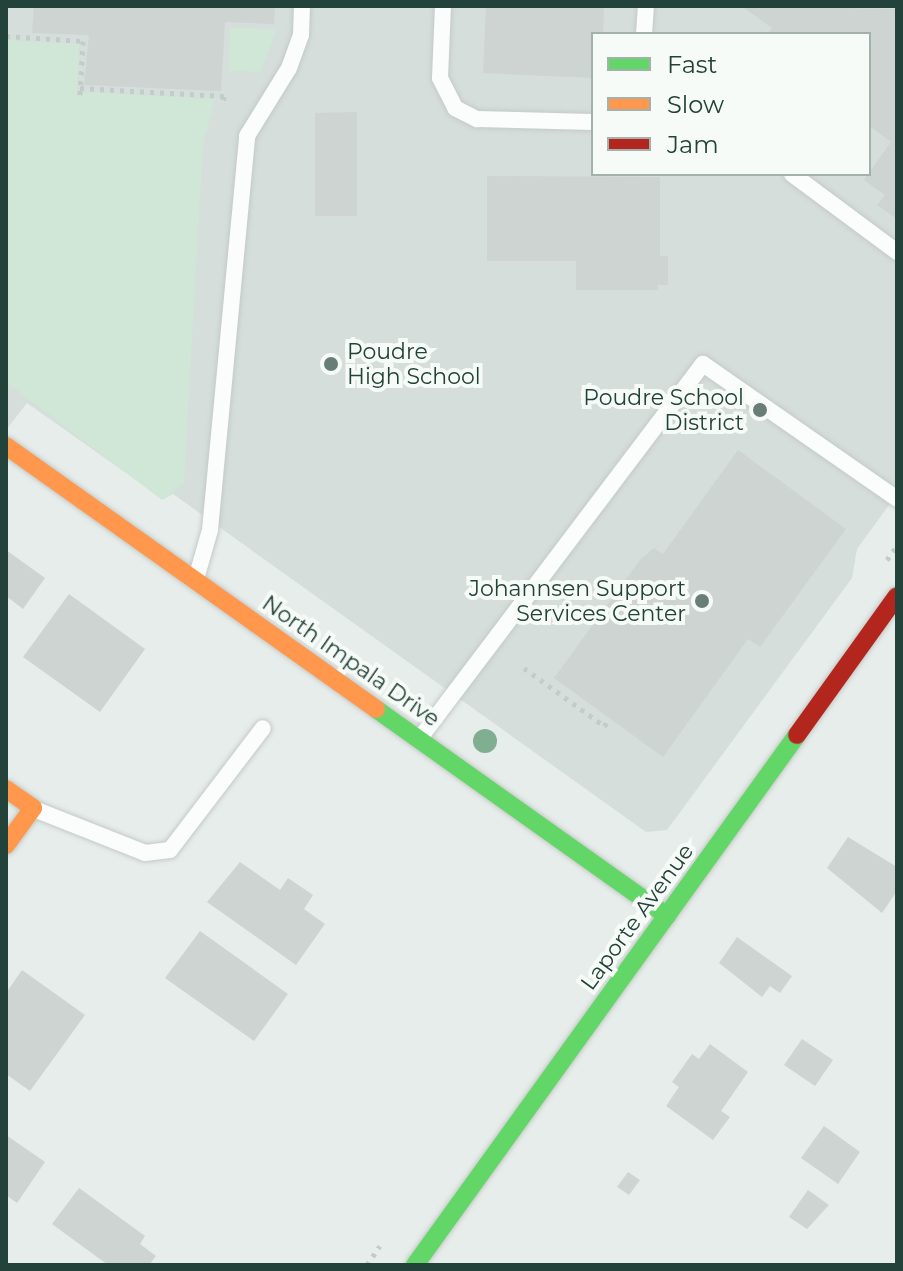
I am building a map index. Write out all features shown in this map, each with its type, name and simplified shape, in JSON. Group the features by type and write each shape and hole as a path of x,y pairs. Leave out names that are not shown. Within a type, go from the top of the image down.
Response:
{"street":[{"name":"North Impala Drive","path":"6,446 667,916"},
{"name":"Laporte Avenue","path":"415,1265 897,596"},
{"path":"6,789 33,808 6,845"}],"lane":[{"path":"195,581 210,530 247,136 289,68 301,35 302,6"},
{"path":"443,6 440,78 455,108 477,119 591,122"},
{"path":"644,32 646,6"},
{"path":"795,176 897,252"},
{"path":"419,739 703,364 897,499"},
{"path":"33,808 145,853 170,850 263,728"}],"path":[{"path":"6,36 83,41 80,95"},
{"path":"80,88 224,96 223,105"},
{"path":"524,668 604,726 610,719"}],"shaded area":[{"path":"6,6 897,6 897,494 857,549 852,578 667,830 646,832 173,494 163,499 27,403 6,430"}],"green space":[{"path":"230,28 277,29 260,72 229,71"},
{"path":"6,40 79,44 77,98 84,92 215,99 203,145 184,482 162,500 6,382"}],"building":[{"path":"34,6 275,6 274,24 225,22 221,91 84,85 89,35 32,33"},
{"path":"486,6 604,6 603,32 591,32 591,78 483,73"},
{"path":"741,6 897,9 897,219 877,205 885,195 864,180 871,176 871,170 891,142 871,127 871,32 769,32 772,28"},
{"path":"357,112 357,216 315,216 315,113"},
{"path":"487,176 660,177 660,256 668,256 668,285 658,285 658,290 576,290 576,261 487,261"},
{"name":"Johannsen Support Services Center","path":"738,450 846,529 760,647 748,639 663,757 554,678 640,560 654,548 663,554"},
{"path":"6,550 45,578 23,609 6,596"},
{"path":"69,594 145,649 100,712 23,657"},
{"path":"848,837 897,867 897,891 882,913 827,868"},
{"path":"240,862 280,890 288,878 313,895 304,909 325,924 296,965 207,902"},
{"path":"200,931 288,994 254,1041 165,978"},
{"path":"737,937 792,976 780,993 770,986 762,997 719,963"},
{"path":"22,970 85,1015 30,1091 6,1074 6,993"},
{"path":"802,1039 833,1060 815,1086 784,1065"},
{"path":"710,1044 748,1072 721,1111 730,1117 713,1140 666,1106 679,1087 672,1082 692,1054 699,1059"},
{"path":"824,1126 860,1152 838,1184 801,1158"},
{"path":"6,1135 45,1162 17,1203 6,1195"},
{"path":"628,1172 640,1180 629,1195 617,1187"},
{"path":"79,1188 145,1236 140,1244 156,1256 149,1265 108,1265 52,1224"},
{"path":"808,1190 829,1205 807,1229 789,1217"}],"traffic: fast":[{"path":"376,709 667,916"},
{"path":"415,1265 797,735"}],"traffic: slow":[{"path":"6,446 376,709"},
{"path":"6,789 33,808 6,845"}],"traffic: jam":[{"path":"797,735 897,596"}],"place":[{"name":"Poudre High School","path":"331,364"},
{"name":"Poudre School District","path":"760,410"},
{"name":"Johannsen Support Services Center","path":"702,601"}]}
